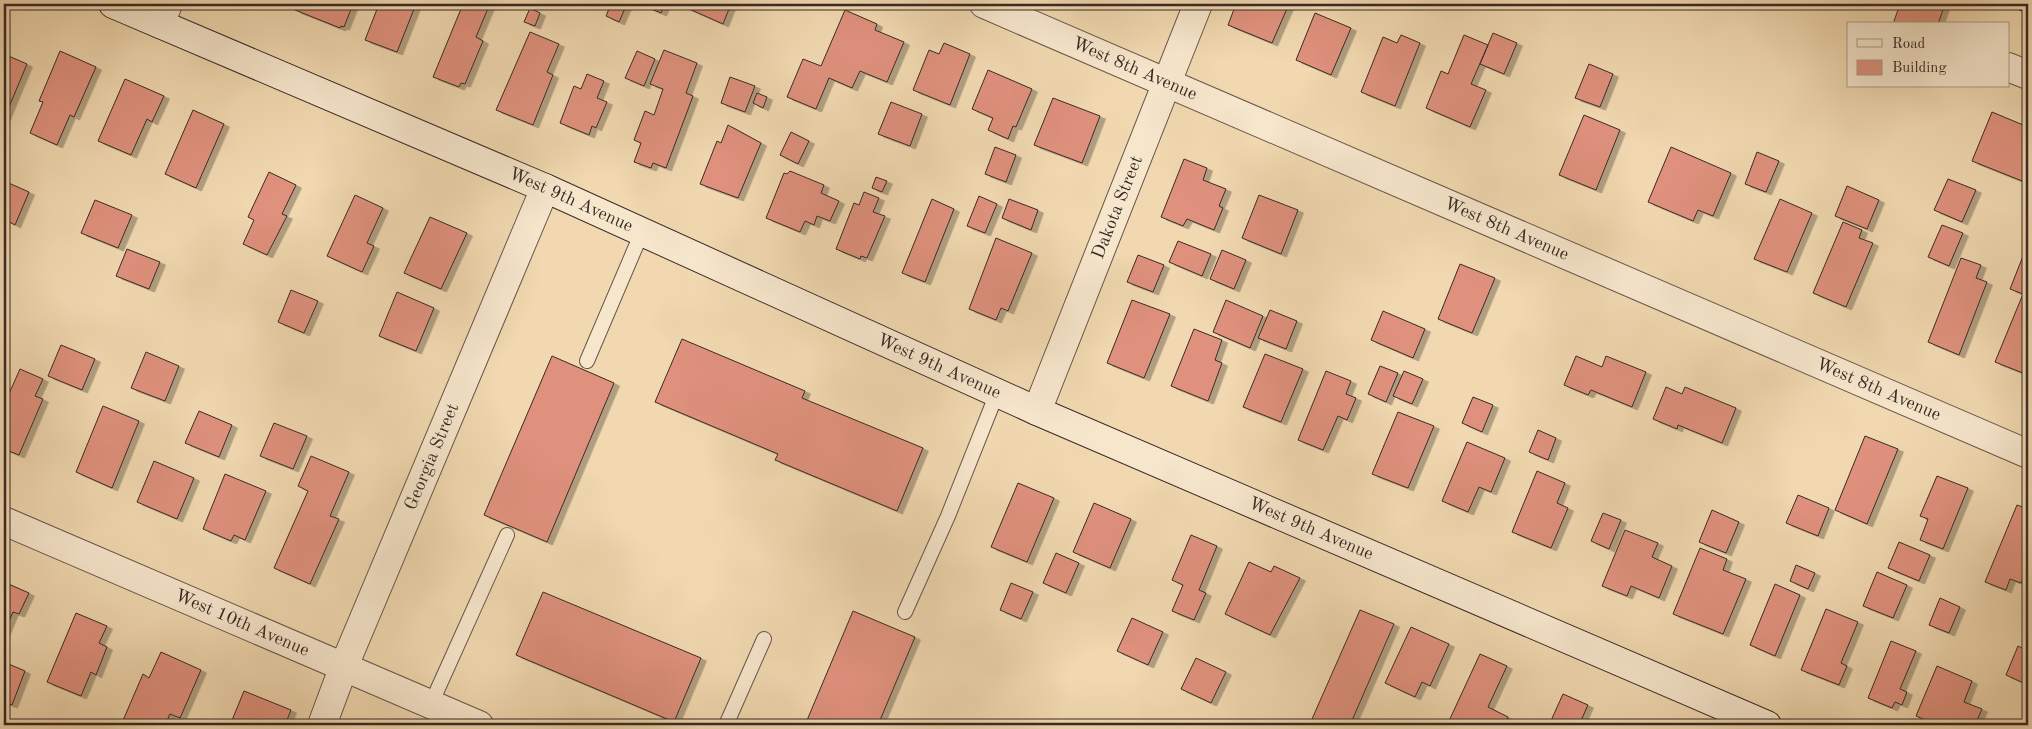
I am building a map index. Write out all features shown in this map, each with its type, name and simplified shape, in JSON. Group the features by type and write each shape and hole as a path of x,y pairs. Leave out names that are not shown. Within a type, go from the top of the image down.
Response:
{"street":[{"name":"West 9th Avenue","path":"113,4 164,14 1037,411 1768,725"},
{"name":"West 8th Avenue","path":"984,4 2028,454"},
{"name":"Dakota Street","path":"1037,411 1198,4"},
{"path":"2010,68 2028,75"},
{"name":"Georgia Street","path":"322,725 344,666 545,188"},
{"name":"West 10th Avenue","path":"4,521 479,725"}],"lane":[{"path":"587,361 642,232"},
{"path":"905,612 948,516 997,392"},
{"path":"431,704 507,535"},
{"path":"726,725 764,639"}],"building":[{"path":"297,4 353,4 344,27 341,26 340,28 295,10"},
{"path":"379,4 416,4 397,52 365,40"},
{"path":"463,4 489,6 476,37 483,41 465,84 461,83 459,87 433,77"},
{"path":"611,4 626,6 619,22 606,16"},
{"path":"640,4 665,4 661,13"},
{"path":"678,4 731,4 723,24"},
{"path":"1236,4 1289,4 1272,43 1228,25"},
{"path":"1900,4 1945,4 1939,22 1894,22"},
{"path":"2022,4 2028,4 2028,13 2019,10"},
{"path":"530,8 540,13 535,26 524,22"},
{"path":"845,10 877,24 875,30 904,42 887,82 860,71 852,88 829,78 816,109 787,97 803,59 821,66"},
{"path":"1315,13 1351,28 1331,75 1296,60"},
{"path":"530,32 559,44 547,72 553,75 533,125 496,110"},
{"path":"1493,33 1517,43 1504,74 1480,64"},
{"path":"1401,35 1420,43 1395,106 1361,92 1383,37 1397,43"},
{"path":"1464,35 1488,45 1471,84 1486,90 1470,127 1426,108 1441,71 1448,74"},
{"path":"944,43 970,54 950,105 913,90 929,50 939,54"},
{"path":"664,50 697,63 686,93 693,96 666,168 653,163 651,168 634,162 641,143 634,140 645,111 654,115 663,89 650,84"},
{"path":"60,51 96,67 74,117 70,115 57,145 30,133 43,102 39,101"},
{"path":"637,51 655,59 644,86 625,78"},
{"path":"4,54 27,64 4,119"},
{"path":"1589,64 1613,74 1600,107 1575,98"},
{"path":"988,70 1032,89 1016,127 1013,126 1008,139 988,130 993,118 972,109"},
{"path":"587,74 604,81 597,98 607,102 596,128 592,126 589,135 560,123 574,86 581,89"},
{"path":"730,77 755,86 745,112 721,103"},
{"path":"125,79 164,96 152,122 147,119 131,155 98,141"},
{"path":"757,93 767,97 763,108 753,103"},
{"path":"1053,98 1100,116 1082,163 1034,145"},
{"path":"891,102 922,114 910,146 878,134"},
{"path":"193,110 224,124 196,188 165,174"},
{"path":"1992,112 2028,127 2027,183 1972,161"},
{"path":"1584,115 1620,130 1596,190 1559,175"},
{"path":"728,125 761,143 738,198 700,184 717,141 721,143"},
{"path":"791,132 809,141 798,164 780,155"},
{"path":"995,147 1016,155 1006,182 985,174"},
{"path":"1671,147 1731,173 1713,216 1698,210 1693,221 1648,202"},
{"path":"1757,152 1779,161 1766,192 1745,184"},
{"path":"1184,159 1207,168 1203,180 1226,189 1219,206 1223,208 1214,230 1187,219 1183,226 1161,217"},
{"path":"790,171 824,185 821,193 839,201 830,221 817,216 814,225 805,221 800,232 766,218 784,173 787,174"},
{"path":"269,172 296,185 282,214 287,216 267,255 243,244 254,220 248,217"},
{"path":"876,177 887,181 882,192 872,188"},
{"path":"1948,179 1976,190 1962,222 1934,210"},
{"path":"4,181 29,192 15,225 4,219"},
{"path":"1847,186 1879,200 1867,229 1835,216"},
{"path":"864,192 879,198 873,212 885,216 867,258 861,256 860,259 836,249 854,203 859,205"},
{"path":"355,195 383,208 367,243 374,246 362,272 327,256"},
{"path":"1259,195 1298,210 1281,254 1242,238"},
{"path":"979,196 997,204 985,233 967,226"},
{"path":"932,199 954,209 925,282 902,273"},
{"path":"1009,199 1038,210 1031,230 1002,218"},
{"path":"1780,199 1812,213 1787,272 1754,259"},
{"path":"95,200 132,215 118,248 81,233"},
{"path":"430,217 467,233 441,289 404,273"},
{"path":"1843,222 1862,230 1859,238 1873,243 1846,307 1813,293"},
{"path":"1942,225 1963,233 1949,266 1928,257"},
{"path":"996,238 1032,253 1008,311 1001,308 996,320 969,309"},
{"path":"1178,241 1211,254 1202,276 1169,262"},
{"path":"127,249 160,262 149,289 116,276"},
{"path":"1222,250 1246,260 1234,289 1210,279"},
{"path":"1138,255 1164,265 1153,292 1127,282"},
{"path":"2023,256 2028,258 2028,375 1995,362 2023,294 2010,289"},
{"path":"1961,258 1981,265 1976,278 1987,282 1959,355 1928,342"},
{"path":"1460,264 1495,278 1472,333 1438,319"},
{"path":"291,290 318,301 304,333 278,322"},
{"path":"397,292 434,308 416,351 379,336"},
{"path":"1132,300 1170,314 1144,378 1107,363"},
{"path":"1226,300 1263,316 1250,348 1213,332"},
{"path":"1270,310 1297,321 1286,349 1258,338"},
{"path":"1383,311 1425,329 1413,358 1371,340"},
{"path":"1194,329 1222,340 1215,360 1222,363 1208,401 1171,386"},
{"path":"682,339 805,391 802,398 923,448 897,511 775,460 778,454 655,402"},
{"path":"61,345 95,359 82,390 48,376"},
{"path":"146,352 179,366 165,401 131,388"},
{"path":"1265,354 1303,369 1281,422 1243,407"},
{"path":"552,356 614,383 547,542 484,515"},
{"path":"1576,356 1602,367 1606,356 1646,372 1632,407 1591,390 1588,395 1564,385"},
{"path":"1380,366 1398,373 1386,402 1368,394"},
{"path":"20,369 43,379 35,396 43,399 19,455 4,449 4,405"},
{"path":"1326,371 1351,381 1346,394 1356,398 1347,420 1338,416 1323,450 1298,440"},
{"path":"1404,371 1423,379 1412,404 1393,396"},
{"path":"1666,387 1682,394 1685,387 1736,408 1722,443 1678,425 1677,429 1653,419"},
{"path":"1473,397 1493,405 1482,432 1462,423"},
{"path":"103,406 139,421 112,488 76,472"},
{"path":"199,411 232,425 219,457 185,443"},
{"path":"1398,412 1434,426 1408,488 1372,474"},
{"path":"274,423 307,436 293,469 260,456"},
{"path":"1538,430 1556,438 1548,460 1529,452"},
{"path":"1865,436 1898,449 1867,524 1835,510"},
{"path":"1467,442 1505,458 1491,492 1479,487 1468,512 1442,501"},
{"path":"311,456 349,472 330,516 339,519 310,584 274,568 308,491 298,486"},
{"path":"154,461 194,478 177,519 137,502"},
{"path":"1537,471 1565,483 1557,503 1568,508 1551,548 1512,532"},
{"path":"225,474 266,491 245,540 234,535 231,541 203,529"},
{"path":"1937,476 1968,488 1943,549 1920,540 1928,519 1920,516"},
{"path":"1018,483 1054,498 1027,562 991,547"},
{"path":"1798,495 1829,508 1818,536 1786,523"},
{"path":"1094,503 1131,519 1110,568 1073,552"},
{"path":"2017,505 2028,509 2028,565 2021,583 2010,579 2006,590 1985,582"},
{"path":"1712,510 1739,522 1726,553 1699,542"},
{"path":"1603,513 1621,520 1609,549 1591,541"},
{"path":"1625,530 1658,543 1652,557 1672,566 1659,598 1631,586 1627,596 1602,586"},
{"path":"1191,535 1217,546 1199,590 1206,593 1194,620 1172,611 1183,585 1172,580"},
{"path":"1899,542 1930,555 1919,581 1888,568"},
{"path":"1700,548 1727,559 1723,570 1746,579 1723,634 1673,614"},
{"path":"1056,553 1079,563 1066,593 1043,583"},
{"path":"1249,562 1271,572 1274,566 1300,578 1270,635 1225,614"},
{"path":"1796,565 1815,573 1808,589 1790,581"},
{"path":"1877,572 1907,585 1893,618 1863,606"},
{"path":"4,582 29,593 19,614 13,612 4,633"},
{"path":"1011,583 1033,592 1021,619 1000,610"},
{"path":"1775,584 1800,595 1775,656 1750,645"},
{"path":"543,592 701,658 674,722 516,655"},
{"path":"1940,598 1960,607 1949,633 1929,625"},
{"path":"1826,609 1858,622 1841,663 1847,666 1839,685 1801,670"},
{"path":"1360,610 1394,624 1350,725 1325,725 1312,719"},
{"path":"853,611 915,637 878,725 805,725"},
{"path":"76,613 107,626 99,643 107,647 96,675 91,672 81,696 47,682"},
{"path":"1132,618 1163,632 1148,665 1117,651"},
{"path":"1411,627 1449,644 1430,686 1422,682 1415,697 1385,683"},
{"path":"1891,641 1916,651 1900,689 1907,692 1902,705 1895,702 1892,708 1868,698"},
{"path":"2018,646 2028,651 2028,685 2006,675"},
{"path":"161,652 201,670 180,718 170,714 165,725 121,725 143,674 149,678"},
{"path":"1480,654 1507,666 1488,707 1508,717 1504,725 1452,725 1448,723"},
{"path":"1196,658 1226,672 1211,703 1181,689"},
{"path":"4,662 25,671 12,705 4,702"},
{"path":"1937,666 1972,681 1964,702 1982,709 1975,725 1937,725 1916,716"},
{"path":"244,691 291,710 285,725 230,725"},
{"path":"1563,694 1588,705 1579,725 1549,725"}]}
